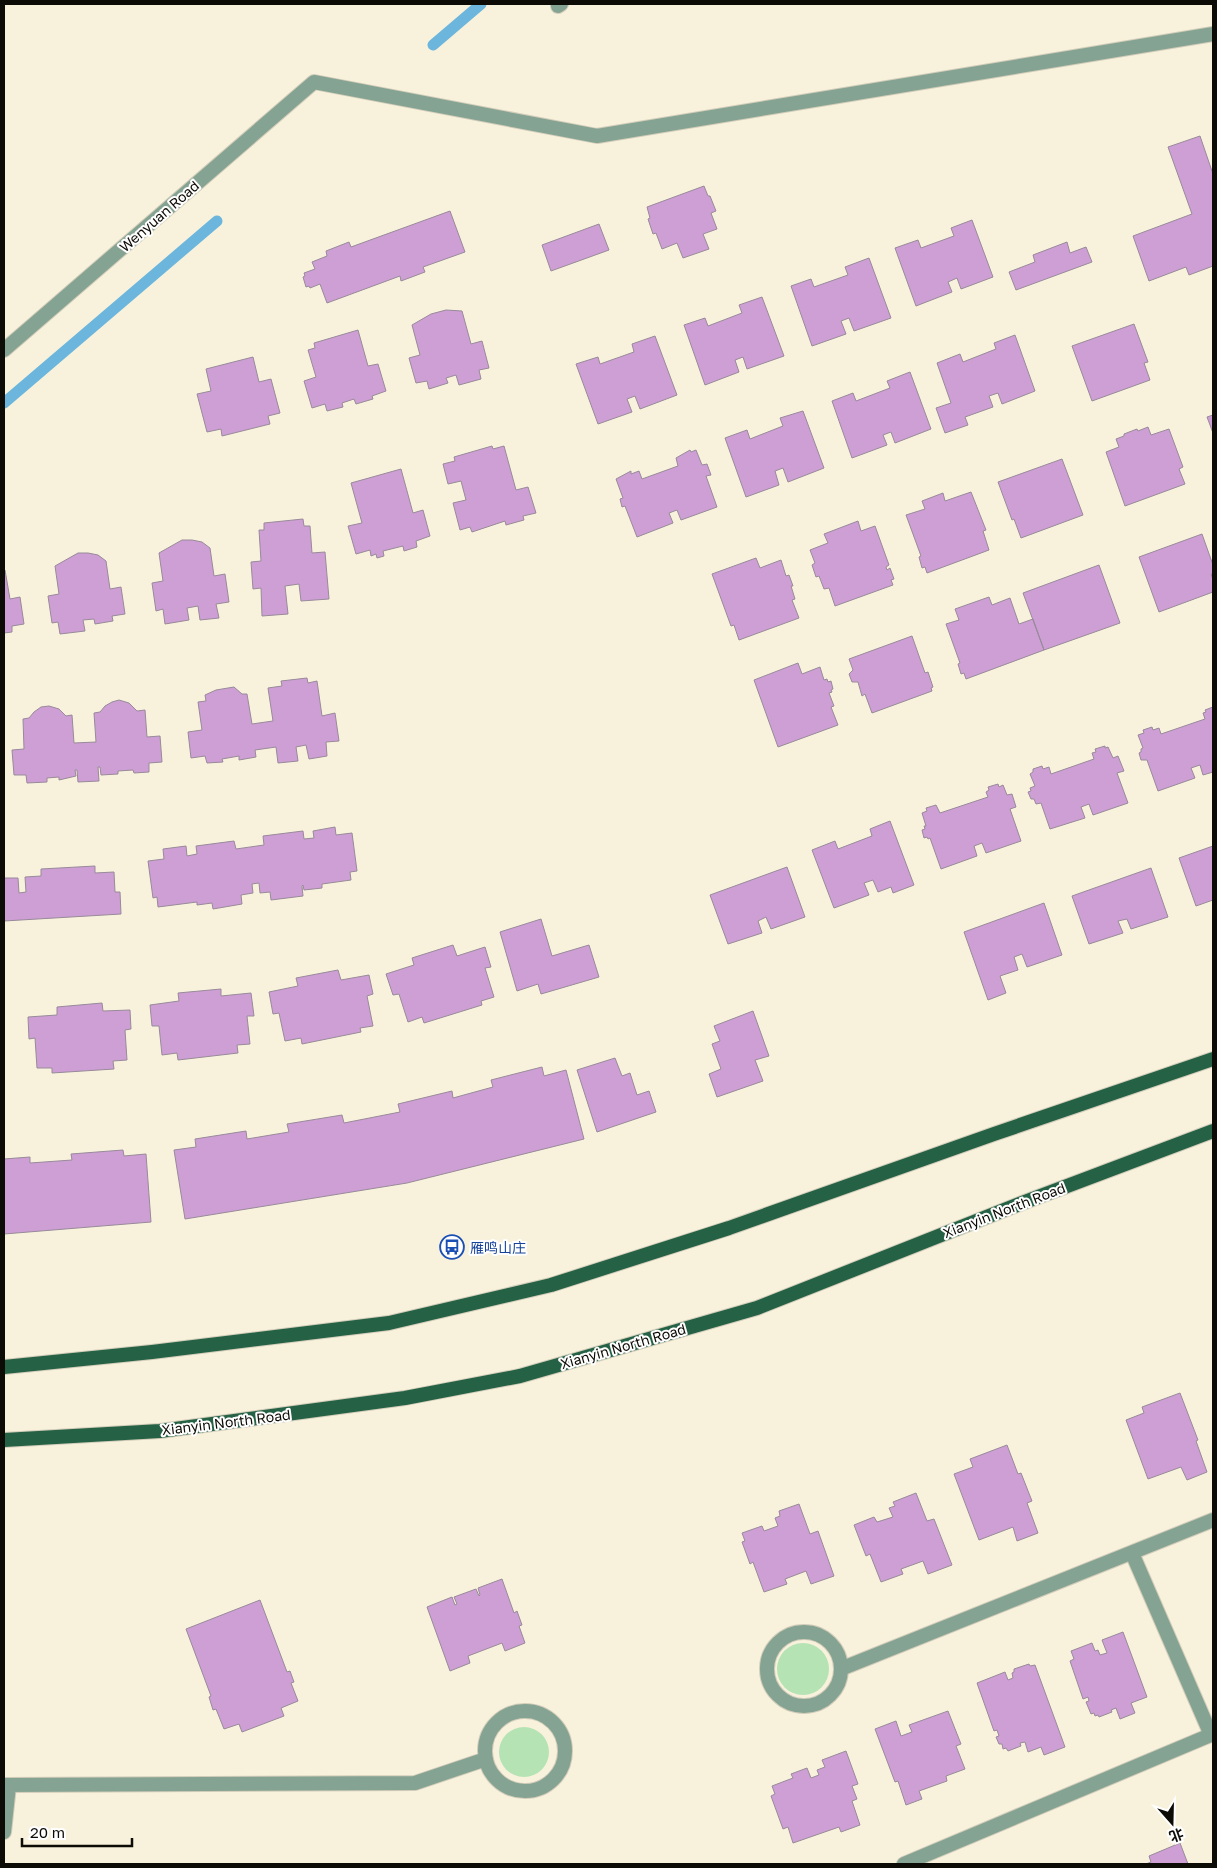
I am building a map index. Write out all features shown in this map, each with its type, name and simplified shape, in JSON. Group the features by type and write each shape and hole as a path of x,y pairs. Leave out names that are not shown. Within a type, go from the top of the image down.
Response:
{"main road":[{"path":"4,1367 152,1352 389,1323 551,1285 729,1228 1213,1059"},
{"name":"Xianyin North Road","path":"4,1440 160,1431 405,1398 520,1376 756,1308 1022,1203 1213,1132"}],"street":[{"name":"Wenyuan Road","path":"4,350 314,82 597,136 1213,34"},
{"path":"843,1668 1213,1520"},
{"path":"904,1864 1212,1735 1132,1552"},
{"path":"804,1631 818,1634 831,1642 840,1654 843,1668 840,1683 831,1695 819,1703 805,1706 791,1704 778,1696 770,1684 766,1669 769,1655 778,1642 789,1634 804,1631"},
{"path":"523,1711 537,1713 550,1719 559,1729 564,1742 565,1756 560,1770 552,1781 540,1788 526,1791 512,1789 500,1782 491,1772 486,1759 485,1745 489,1732 498,1721 510,1714 523,1711"},
{"path":"4,1832 6,1786 415,1782 486,1759"}],"green space":[{"path":"803,1643 817,1647 825,1655 829,1669 825,1683 817,1691 803,1695 789,1691 781,1683 777,1669 781,1655 789,1647"},
{"path":"529,1727 542,1734 548,1742 548,1762 542,1770 534,1776 519,1777 506,1770 500,1762 499,1747 506,1734 514,1728"}],"building":[{"path":"1200,136 1213,174 1213,266 1189,275 1186,267 1149,281 1133,236 1192,214 1168,147"},
{"path":"704,186 716,211 711,213 717,229 703,234 709,249 683,258 677,243 662,249 656,233 653,234 648,219 650,218 647,207"},
{"path":"450,211 465,252 423,267 425,272 401,281 400,276 327,303 320,284 310,288 309,286 306,287 303,277 305,276 304,273 315,269 312,262 327,256 326,251 349,242 351,247"},
{"path":"972,220 993,277 961,289 957,278 948,282 952,292 916,306 895,248 918,240 921,248 954,236 951,228"},
{"path":"599,224 609,250 551,271 542,245"},
{"path":"1067,242 1070,253 1086,247 1092,262 1016,290 1009,272 1035,262 1033,255"},
{"path":"869,258 891,318 854,331 849,318 841,321 846,334 812,346 791,286 811,279 814,287 848,275 845,267"},
{"path":"762,297 784,356 747,369 743,357 735,360 739,372 705,385 684,325 705,318 708,326 742,313 739,305"},
{"path":"446,310 462,311 471,344 482,341 489,368 479,370 481,379 459,385 456,375 446,378 448,383 429,389 427,381 416,383 409,358 420,355 412,325 431,314"},
{"path":"1134,324 1148,362 1144,363 1150,380 1092,401 1072,346"},
{"path":"358,330 368,366 378,364 386,391 372,396 373,399 356,404 354,399 342,403 343,407 327,411 325,404 312,408 304,381 316,377 308,350 315,348 314,343"},
{"path":"1015,335 1035,391 1002,404 998,393 989,396 993,407 965,417 968,425 945,433 936,408 951,403 937,363 960,354 963,362 996,349 994,343"},
{"path":"655,336 677,395 640,409 635,396 627,399 632,412 598,424 576,364 598,357 600,364 634,352 632,344"},
{"path":"253,357 259,382 271,379 280,413 268,416 270,424 222,436 221,429 207,432 197,394 211,391 206,369"},
{"path":"910,372 931,429 895,443 891,432 883,435 887,445 852,458 832,401 853,393 856,401 890,388 887,381"},
{"path":"803,411 824,468 788,482 783,468 775,471 779,485 746,497 725,438 747,430 750,439 783,426 780,418"},
{"path":"1213,415 1213,433 1207,417"},
{"path":"1148,427 1151,435 1169,429 1183,467 1179,469 1185,484 1125,506 1106,452 1119,447 1116,439 1124,436 1124,434"},
{"path":"492,446 493,449 504,446 516,490 528,487 536,513 523,516 524,520 506,525 505,521 472,532 470,527 460,530 453,503 466,500 461,481 448,484 443,464 455,461 454,457"},
{"path":"690,450 691,452 696,450 702,465 707,464 711,475 706,476 717,507 681,520 677,510 669,513 673,523 637,537 625,506 622,507 620,499 623,498 616,479 631,471 631,474 639,471 642,479 678,466 676,458"},
{"path":"1062,459 1083,515 1021,538 998,482"},
{"path":"401,469 413,513 423,510 430,536 416,541 417,547 404,551 403,546 383,551 384,556 377,558 376,554 371,556 370,550 356,554 348,526 362,523 351,483"},
{"path":"971,492 986,530 983,531 989,550 927,573 925,567 922,568 919,557 921,556 906,515 925,509 922,501 943,493 945,501"},
{"path":"303,519 304,526 310,526 312,553 325,552 329,599 301,601 299,584 285,586 288,614 262,616 261,588 253,589 251,562 261,561 259,530 264,530 264,523"},
{"path":"858,521 861,531 875,526 889,565 886,567 887,570 890,568 894,579 891,580 893,585 835,606 829,588 824,589 819,576 816,577 812,565 815,563 810,550 828,543 824,534"},
{"path":"1202,534 1213,565 1213,574 1211,574 1213,592 1159,612 1139,557"},
{"path":"182,540 202,542 210,548 214,576 225,574 229,602 216,604 219,618 200,620 198,606 187,608 189,620 165,624 163,609 156,611 152,583 163,581 159,553"},
{"path":"78,553 98,555 106,561 110,589 121,587 125,614 112,616 113,621 95,624 94,619 83,620 85,631 60,634 58,622 52,623 48,596 59,594 55,566"},
{"path":"756,558 760,568 781,560 786,576 789,575 793,586 791,586 795,599 792,600 799,618 739,640 734,625 731,626 712,574"},
{"path":"1099,565 1120,623 1044,650 1023,593"},
{"path":"4,569 10,599 20,597 24,624 12,626 12,632 4,633"},
{"path":"989,597 992,605 1010,598 1019,624 1033,619 1044,650 966,679 964,673 961,674 958,664 960,663 946,624 959,620 955,609"},
{"path":"912,636 925,673 928,672 933,687 931,688 932,691 872,713 865,694 862,696 858,682 852,682 849,674 853,670 849,659"},
{"path":"798,663 802,674 820,667 824,680 831,681 833,689 829,693 834,706 831,707 838,725 778,747 754,680"},
{"path":"307,678 308,683 317,681 322,716 335,713 339,741 326,742 327,756 309,759 306,745 296,747 298,761 278,763 276,747 255,750 256,757 239,760 239,756 222,759 223,762 207,763 205,756 191,758 188,732 202,730 198,702 206,701 205,695 216,690 234,687 242,694 247,694 252,724 273,721 268,688 282,686 281,681"},
{"path":"119,700 129,703 137,711 145,710 147,737 160,736 162,762 149,763 149,772 134,773 133,770 118,771 118,774 101,775 100,767 98,767 99,781 78,782 77,770 75,770 76,776 59,780 59,777 47,778 47,782 27,783 26,775 14,775 12,750 24,749 23,719 29,718 41,707 49,706 59,709 66,716 72,715 74,743 96,742 94,713 100,712 105,706"},
{"path":"1213,707 1213,772 1203,775 1200,765 1191,768 1195,778 1158,791 1147,760 1141,760 1139,753 1143,748 1138,735 1144,733 1143,730 1152,727 1153,730 1159,728 1161,734 1205,719 1203,713 1206,712 1205,710"},
{"path":"1105,746 1105,748 1108,747 1113,758 1118,756 1124,771 1117,773 1128,803 1093,815 1089,804 1081,807 1085,818 1050,829 1041,803 1036,804 1028,792 1031,791 1030,788 1035,786 1030,774 1033,772 1033,769 1042,766 1043,769 1049,767 1051,774 1094,759 1092,753 1096,752 1095,749"},
{"path":"998,784 999,787 1003,785 1007,795 1012,794 1016,807 1010,809 1021,841 986,853 982,843 974,846 977,856 941,869 930,838 924,838 922,830 926,826 922,813 927,811 926,808 936,805 940,813 988,797 986,792 989,790 988,787"},
{"path":"890,821 914,885 893,893 891,887 878,892 873,880 864,883 869,895 834,908 812,850 835,841 838,849 872,836 870,829"},
{"path":"335,827 336,835 352,833 357,871 350,872 351,880 322,884 322,888 304,890 303,885 303,896 271,900 270,892 260,893 259,883 252,884 253,893 241,895 242,904 213,909 212,903 197,905 197,902 158,907 157,897 153,898 148,861 164,859 163,849 186,846 187,856 197,854 196,846 234,841 236,849 264,845 263,836 303,831 304,839 314,838 313,831"},
{"path":"1213,846 1213,900 1196,906 1179,858"},
{"path":"95,866 95,873 114,872 115,892 120,892 121,914 4,921 4,878 18,878 19,893 26,892 25,877 41,876 41,869"},
{"path":"787,867 805,917 771,929 766,917 758,921 762,933 728,944 710,895"},
{"path":"1151,868 1168,917 1131,929 1127,919 1118,921 1123,933 1089,944 1072,896"},
{"path":"1044,903 1062,955 1027,967 1022,954 1014,957 1018,970 1000,976 1006,993 988,1000 964,932"},
{"path":"541,919 552,956 589,945 599,977 541,994 538,984 517,991 500,932"},
{"path":"453,945 457,956 485,947 491,967 485,968 494,997 481,1001 482,1005 424,1023 422,1017 408,1022 399,994 393,995 386,974 414,965 412,958"},
{"path":"338,970 341,980 369,975 373,994 367,996 373,1026 360,1028 361,1032 302,1044 301,1038 285,1041 279,1013 273,1014 269,992 298,986 296,978"},
{"path":"221,989 221,996 251,993 254,1016 247,1016 250,1044 237,1045 238,1053 178,1060 177,1053 162,1055 159,1026 152,1026 150,1005 179,1001 178,993"},
{"path":"102,1003 103,1011 130,1010 131,1029 125,1030 127,1060 113,1061 114,1069 52,1073 52,1068 37,1068 35,1038 29,1039 28,1017 57,1015 57,1007"},
{"path":"753,1011 769,1056 755,1060 763,1081 717,1097 709,1074 721,1069 712,1044 720,1041 714,1026"},
{"path":"615,1058 622,1076 630,1073 637,1095 649,1091 656,1112 597,1132 577,1070"},
{"path":"542,1067 544,1076 566,1070 584,1139 407,1183 185,1219 174,1150 196,1147 195,1139 246,1131 247,1139 289,1132 287,1124 342,1115 344,1123 400,1112 398,1104 452,1091 453,1098 493,1087 491,1080"},
{"path":"123,1150 124,1156 146,1154 151,1222 4,1234 4,1159 30,1157 30,1163 72,1160 71,1154"},
{"path":"1180,1393 1198,1440 1196,1441 1207,1472 1187,1480 1181,1467 1148,1479 1126,1420 1144,1413 1142,1407"},
{"path":"1007,1445 1018,1474 1021,1473 1032,1501 1027,1503 1038,1533 1017,1541 1013,1527 979,1540 954,1474 973,1467 970,1459"},
{"path":"916,1493 927,1521 934,1519 952,1565 928,1574 923,1561 901,1569 903,1574 881,1582 870,1554 866,1556 854,1525 874,1517 877,1522 893,1517 889,1508 895,1506 893,1502"},
{"path":"799,1504 810,1534 818,1531 834,1576 811,1584 806,1571 785,1579 787,1584 764,1592 753,1562 750,1564 742,1542 745,1541 742,1533 762,1526 764,1531 778,1526 775,1518 780,1516 779,1511"},
{"path":"502,1579 514,1613 517,1611 522,1625 519,1626 525,1643 505,1651 502,1643 468,1656 470,1663 450,1671 427,1607 452,1597 455,1605 457,1604 454,1597 476,1589 479,1596 478,1588"},
{"path":"260,1600 287,1672 290,1671 294,1682 291,1683 298,1701 281,1708 284,1716 242,1732 239,1724 224,1729 216,1709 213,1710 209,1697 211,1696 186,1629"},
{"path":"1123,1632 1147,1697 1131,1703 1135,1713 1120,1719 1116,1708 1111,1710 1112,1712 1099,1717 1098,1715 1095,1716 1094,1713 1091,1714 1086,1702 1089,1701 1088,1697 1083,1699 1070,1661 1074,1659 1071,1651 1092,1643 1095,1651 1098,1650 1100,1655 1107,1653 1102,1640"},
{"path":"1029,1664 1030,1666 1035,1665 1065,1747 1044,1755 1041,1747 1028,1752 1025,1742 1020,1743 1021,1746 1008,1751 1006,1748 1003,1749 1002,1744 999,1744 996,1737 999,1736 997,1730 994,1731 977,1683 1005,1672 1008,1680 1013,1678 1012,1673 1014,1669"},
{"path":"948,1711 961,1744 956,1746 965,1769 946,1776 947,1781 919,1791 922,1799 906,1805 898,1781 895,1782 875,1729 896,1721 901,1736 912,1732 909,1725"},
{"path":"846,1751 858,1784 852,1786 857,1799 852,1801 860,1825 841,1832 839,1827 793,1843 788,1827 783,1829 771,1796 775,1794 772,1786 793,1778 791,1774 807,1768 811,1778 819,1775 817,1770 825,1767 822,1760"},
{"path":"1180,1843 1188,1864 1146,1864 1151,1862 1149,1856"}],"waterway":[{"path":"433,45 481,4"},
{"path":"4,403 217,221"}],"place":[{"name":"雁鸣山庄","path":"452,1247"}]}
